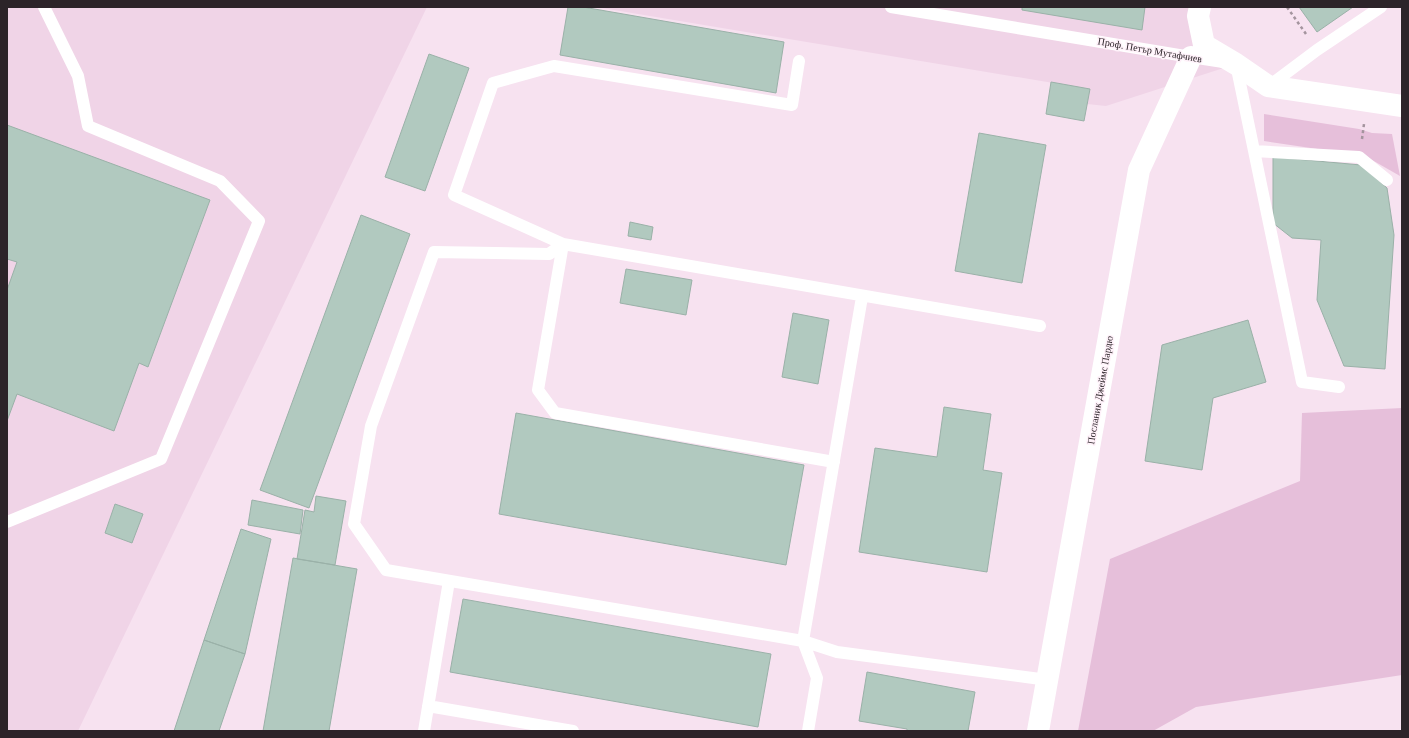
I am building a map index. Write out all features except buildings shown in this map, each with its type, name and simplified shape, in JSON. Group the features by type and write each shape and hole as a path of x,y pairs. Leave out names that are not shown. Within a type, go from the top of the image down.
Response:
{"street":[{"path":"1200,7 1198,16 1204,45 1236,64"},
{"name":"Посланик Джеймс Пардю","path":"1038,731 1139,170 1191,58"},
{"name":"Проф. Петър Мутафчиев","path":"1236,64 1268,86 1402,106"}],"lane":[{"path":"7,522 161,459 259,221 220,181 88,126 78,76 44,7"},
{"name":"Проф. Петър Мутафчиев","path":"891,7 1191,58 1236,64"},
{"path":"1268,86 1317,50 1381,7"},
{"path":"799,61 792,105 554,66 492,83 454,195 563,244 1040,326"},
{"path":"1236,64 1302,382 1339,387"},
{"path":"1254,150 1359,157 1387,180"},
{"path":"563,244 549,254 434,252 371,426 354,524 386,570 803,642 837,652 1048,680"},
{"path":"563,244 538,390 555,413 834,462"},
{"path":"808,731 817,678 803,642 862,296"},
{"path":"424,731 449,581"},
{"path":"428,706 573,731"}],"path":[{"path":"1287,7 1317,50"},
{"path":"1359,157 1367,101"}],"shaded area":[{"path":"7,7 427,7 78,731 7,731"},
{"path":"596,7 1200,7 1204,45 1236,64 1106,106 1087,104 1089,89"},
{"path":"1264,114 1359,129 1372,133 1392,134 1400,176 1365,156 1264,141"},
{"path":"1402,408 1402,675 1196,707 1153,731 1078,731 1110,559 1300,481 1302,413"}]}
